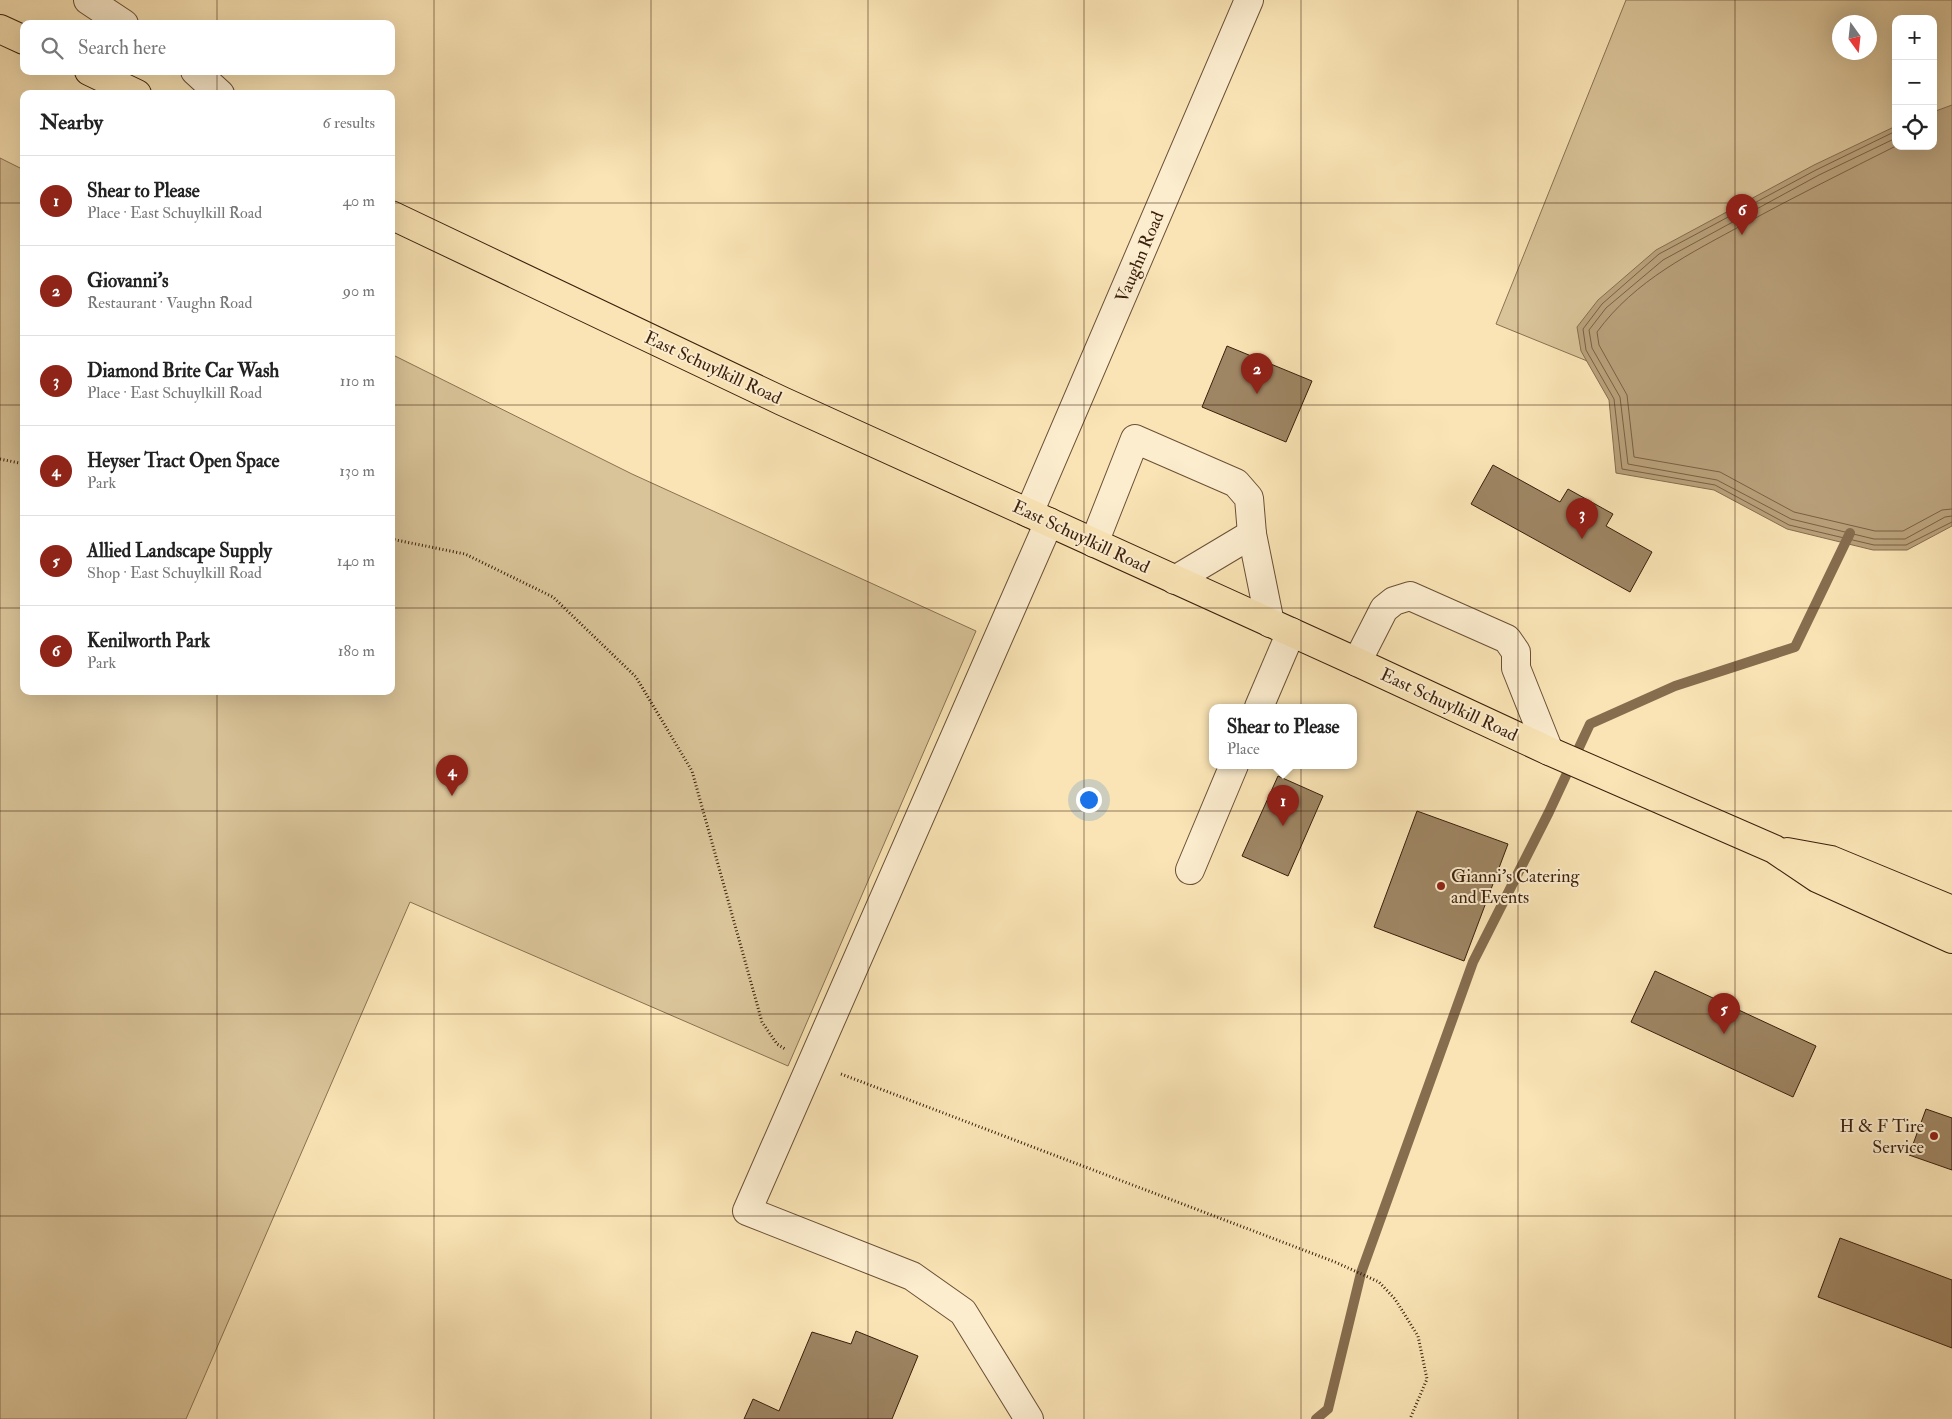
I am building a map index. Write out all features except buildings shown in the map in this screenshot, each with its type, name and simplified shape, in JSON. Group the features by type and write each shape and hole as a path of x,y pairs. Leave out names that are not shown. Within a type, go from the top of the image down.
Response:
{"main road":[{"path":"0,29 20,38"},
{"path":"97,75 129,90"},
{"name":"East Schuylkill Road","path":"395,217 782,401 1549,751 1774,849 1817,878 1952,939"},
{"name":"East Schuylkill Road","path":"1774,849 1831,860 1952,910"}],"street":[{"path":"88,0 118,20"},
{"name":"Vaughn Road","path":"1029,1419 963,1312 912,1276 748,1211 812,1063 1039,517 1249,0"},
{"path":"199,75 216,90"},
{"path":"1094,543 1135,439 1236,483 1249,498 1252,534 1280,627 1260,704"},
{"path":"1176,580 1209,557 1252,534"},
{"path":"1357,662 1384,609 1394,601 1410,596 1507,638 1516,652 1516,668 1549,751"},
{"path":"1190,870 1232,769"}],"path":[{"path":"0,459 20,463"},
{"path":"395,539 465,554 553,597 636,677 692,771 762,1022 777,1044 812,1063 1335,1262 1379,1282 1395,1298 1418,1336 1427,1380 1410,1419"}],"shaded area":[{"path":"1626,0 1952,0 1952,509 1496,324"},
{"path":"0,158 20,168 20,695 395,695 395,356 632,474 976,631 788,1066 410,902 186,1419 0,1419"}],"water":[{"path":"1952,105 1952,526 1907,550 1873,550 1787,529 1714,490 1616,473 1609,400 1581,351 1577,327 1598,300 1656,250 1814,165 1892,128 1892,150 1937,150 1937,111"}],"waterway":[{"path":"1316,1419 1328,1409 1361,1273 1473,962 1549,812 1590,724 1675,686 1795,647 1850,533"}],"place":[{"name":"Kenilworth Park","path":"1742,235"},
{"name":"Giovanni’s","path":"1257,394"},
{"name":"Diamond Brite Car Wash","path":"1582,539"},
{"name":"Heyser Tract Open Space","path":"452,796"},
{"name":"Shear to Please","path":"1283,826"},
{"name":"Gianni’s Catering and Events","path":"1441,886"},
{"name":"Allied Landscape Supply","path":"1724,1034"},
{"name":"H & F Tire Service","path":"1934,1136"}]}
